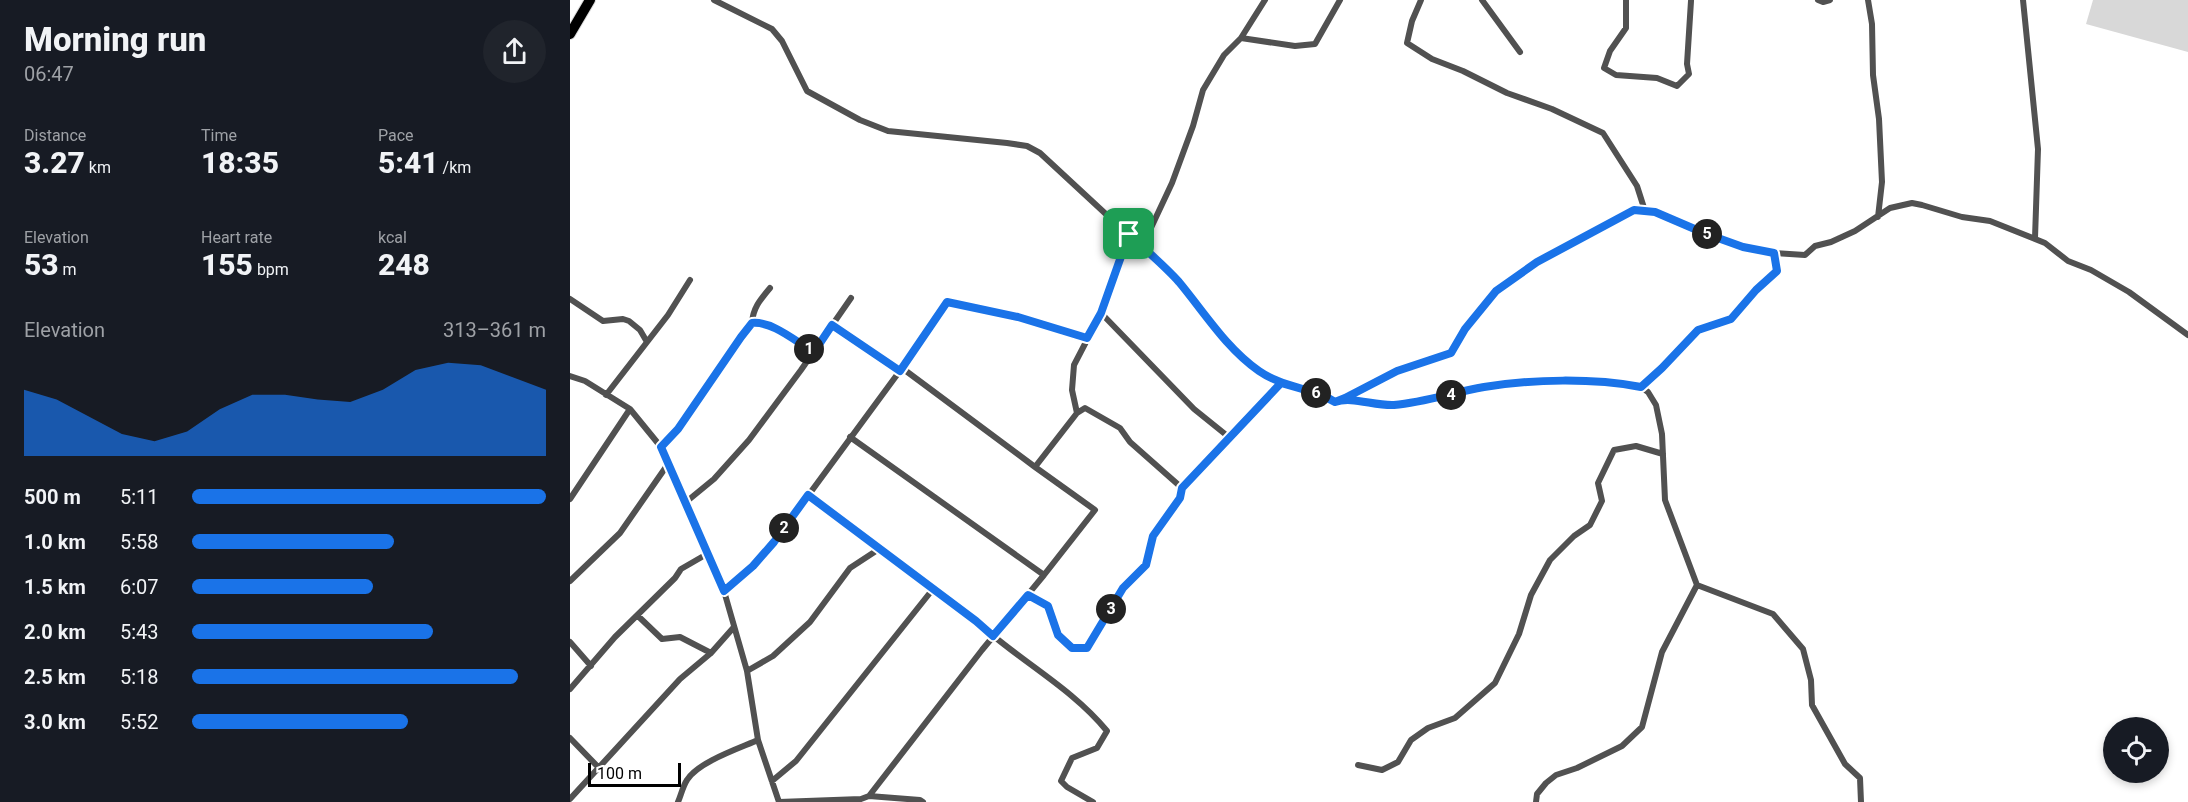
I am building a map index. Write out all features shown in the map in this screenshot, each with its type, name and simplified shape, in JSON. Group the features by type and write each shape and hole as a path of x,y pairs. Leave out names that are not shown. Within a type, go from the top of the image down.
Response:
{"highway":[{"path":"570,34 590,0"}],"street":[{"path":"714,0 772,29 782,41 804,87 812,95 860,120 888,131 1007,142 1033,148 1176,279 1233,350 1259,371 1281,383 1323,395 1335,402 1397,371 1451,353 1465,329 1496,291 1537,262 1634,210 1655,212 1743,247 1774,253 1805,255 1815,246 1832,242 1890,208 1912,203 1962,217 1990,221 2035,238 2068,261 2091,270 2129,292 2188,335"},
{"path":"1142,247 1172,183 1193,126 1203,90 1224,55 1241,38 1265,0"},
{"path":"1241,38 1295,46 1315,44 1341,0"},
{"path":"1421,0 1412,21 1407,43 1432,59 1603,133 1637,186 1645,211"},
{"path":"1482,0 1520,52"},
{"path":"1626,0 1626,28 1610,51 1604,68 1616,75 1657,78 1677,86 1689,74 1687,64 1691,1"},
{"path":"1818,0 1823,2 1830,0"},
{"path":"1868,0 1872,24 1882,182 1878,217"},
{"path":"2023,0 2038,149 2035,238"},
{"path":"1077,413 1072,390 1074,365 1101,313 1129,234"},
{"path":"1641,387 1698,330 1731,319 1756,290 1777,271 1774,253"},
{"path":"606,395 668,315 690,280"},
{"path":"661,447 678,429 752,323 756,305 770,288"},
{"path":"686,502 714,479 749,440 814,352 850,298"},
{"path":"570,299 603,321 623,319 629,321 640,330 647,342"},
{"path":"724,591 753,566 774,542 901,370 947,302 1018,317 1087,338"},
{"path":"1101,313 1194,409 1230,438"},
{"path":"752,323 761,322 772,326 814,352"},
{"path":"570,376 585,381 630,409 661,447 724,591 747,671 759,740 779,802 861,801 869,796 993,636 1095,510 901,370 832,325"},
{"path":"1345,398 1364,404 1392,405 1433,400 1484,387 1536,382 1617,382 1641,387 1648,392 1656,405 1662,434 1665,500 1697,585 1662,652 1642,727 1622,746 1577,768 1556,775 1537,795 1536,802"},
{"path":"1028,595 1048,606 1058,635 1072,648 1087,648 1123,588 1146,565 1153,536 1180,498 1182,488 1281,383"},
{"path":"1035,467 1077,413 1085,408 1120,428 1130,442 1182,488"},
{"path":"570,499 630,409"},
{"path":"850,437 1044,575"},
{"path":"1358,765 1382,770 1398,762 1411,740 1428,728 1455,718 1495,682 1519,634 1531,595 1550,560 1574,536 1590,525 1602,501 1598,483 1614,450 1636,446 1663,454"},
{"path":"570,581 620,533 668,464"},
{"path":"808,495 976,621 1093,714 1107,731 1097,748 1072,758 1061,781 1092,802"},
{"path":"747,671 773,657 810,622 850,568 879,549"},
{"path":"570,689 615,637 675,578 681,569 707,554"},
{"path":"1697,585 1773,614 1803,649 1811,680 1812,705 1845,764 1860,778 1861,802"},
{"path":"772,781 796,761 933,589"},
{"path":"638,616 662,639 680,637 711,653"},
{"path":"575,802 570,799 600,769 680,679 711,653 734,627"},
{"path":"570,642 591,666"},
{"path":"570,738 600,769"},
{"path":"678,802 687,779 694,772 759,740"},
{"path":"869,796 892,796 923,802"}],"shaded area":[{"path":"2093,0 2188,0 2188,52 2086,24"}],"route":[{"path":"1129,234 1101,313 1087,338 1018,317 947,302 900,371 832,325 814,352 772,326 761,322 752,323 678,429 661,447 724,591 753,566 774,542 808,495 993,636 1028,595 1048,606 1058,635 1072,648 1087,648 1123,588 1146,565 1153,536 1180,498 1182,488 1281,383 1323,395 1335,402 1345,398 1364,404 1392,405 1433,400 1484,387 1536,382 1617,382 1641,387 1698,330 1731,319 1756,290 1777,271 1774,253 1759,252 1743,247 1655,212 1634,210 1537,262 1496,291 1465,329 1451,353 1397,371 1335,402 1323,395 1281,383 1259,371 1233,350 1176,279 1129,234"}]}
